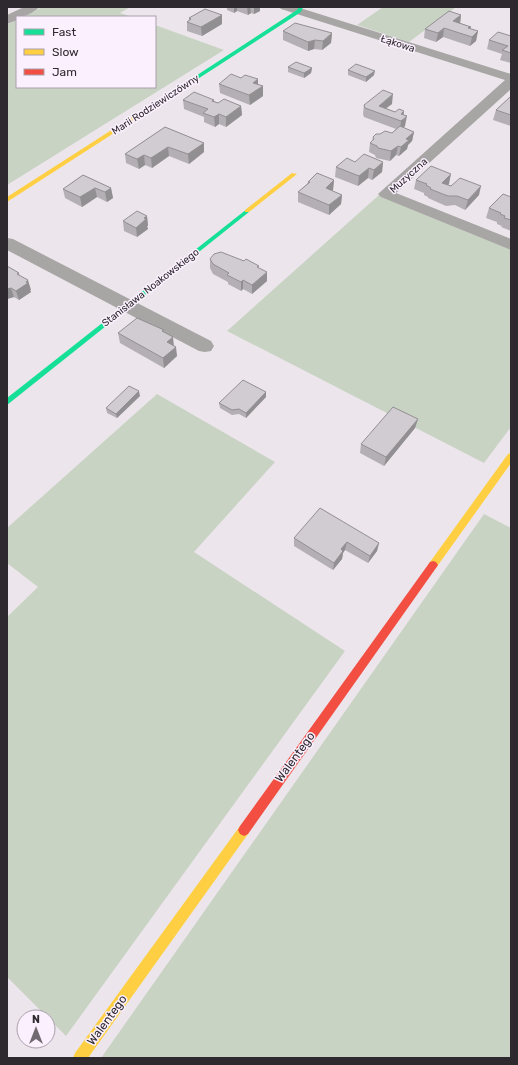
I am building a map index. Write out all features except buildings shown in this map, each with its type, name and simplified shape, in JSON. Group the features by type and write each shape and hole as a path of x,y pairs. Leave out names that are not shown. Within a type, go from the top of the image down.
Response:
{"street":[{"path":"7,20 33,7"},
{"name":"Łąkowa","path":"285,7 300,9 511,78"},
{"name":"Marii Rodziewiczówny","path":"7,200 300,9"},
{"name":"Muzyczna","path":"511,82 386,194 511,245"},
{"name":"Stanisława Noakowskiego","path":"7,402 294,174"},
{"path":"7,243 205,346"},
{"name":"Walentego","path":"80,1058 511,456"}],"green space":[{"path":"42,7 130,7 120,13 129,16 24,16"},
{"path":"383,7 456,7 409,42 357,25"},
{"path":"16,20 16,88 156,88 156,25 224,50 7,185 7,25"},
{"path":"379,195 511,249 511,427 484,463 227,331"},
{"path":"157,394 275,462 194,552 345,651 66,1036 56,1026 56,1009 39,1009 7,977 7,617 38,587 7,563 7,528"},
{"path":"484,514 511,528 511,1058 101,1058"}],"traffic: fast":[{"path":"171,94 299,11 301,7"},
{"path":"7,402 247,211"}],"traffic: slow":[{"path":"7,200 171,94"},
{"path":"247,211 294,174"},
{"path":"433,565 511,456"},
{"path":"80,1058 244,830"}],"traffic: jam":[{"path":"244,830 433,565"}]}
